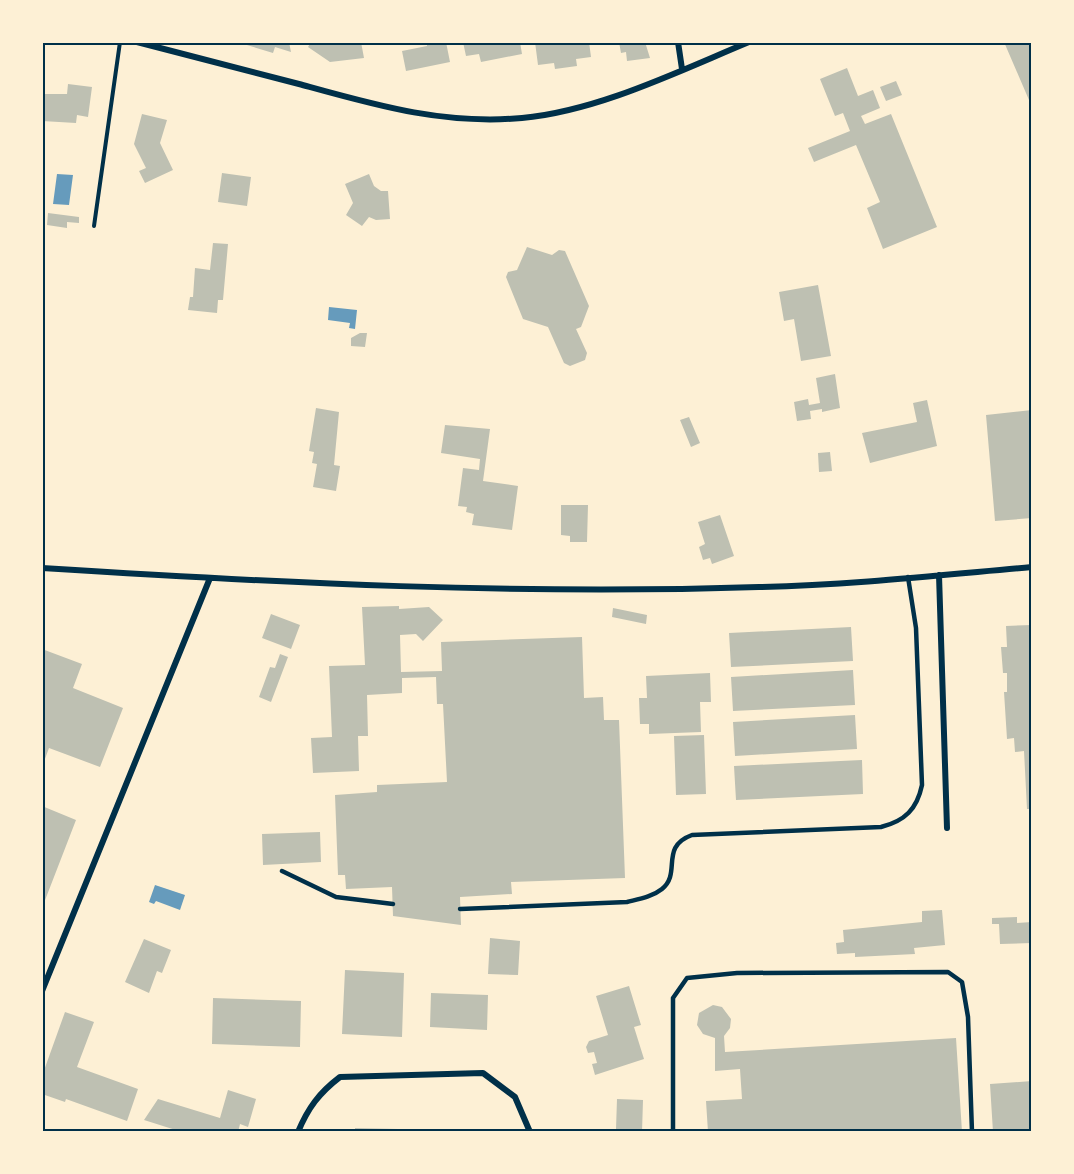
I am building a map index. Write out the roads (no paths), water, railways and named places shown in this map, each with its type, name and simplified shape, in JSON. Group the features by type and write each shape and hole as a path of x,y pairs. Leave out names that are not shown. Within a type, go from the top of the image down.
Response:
{"street":[{"path":"137,42 387,108 444,119 488,120 550,113 581,106 749,42"},
{"path":"678,42 682,69"},
{"path":"42,568 210,578 587,590 761,587 1032,567"},
{"path":"939,575 947,828"},
{"path":"42,991 210,578"},
{"path":"298,1132 307,1110 321,1092 340,1077 483,1073 515,1097 530,1132"}],"lane":[{"path":"460,909 627,902 649,897 663,888 670,879 675,846 680,840 692,835 881,827 906,817 919,798 922,785 916,628 908,577"},
{"path":"282,871 336,897 393,904"},
{"path":"673,1132 673,998 687,978 737,973 948,972 962,982 968,1017 972,1132"}],"water":[{"path":"57,174 73,175 69,205 53,204"},
{"path":"329,307 357,310 355,329 349,328 350,323 328,320"},
{"path":"155,885 185,895 180,910 156,901 154,904 149,902"}]}
